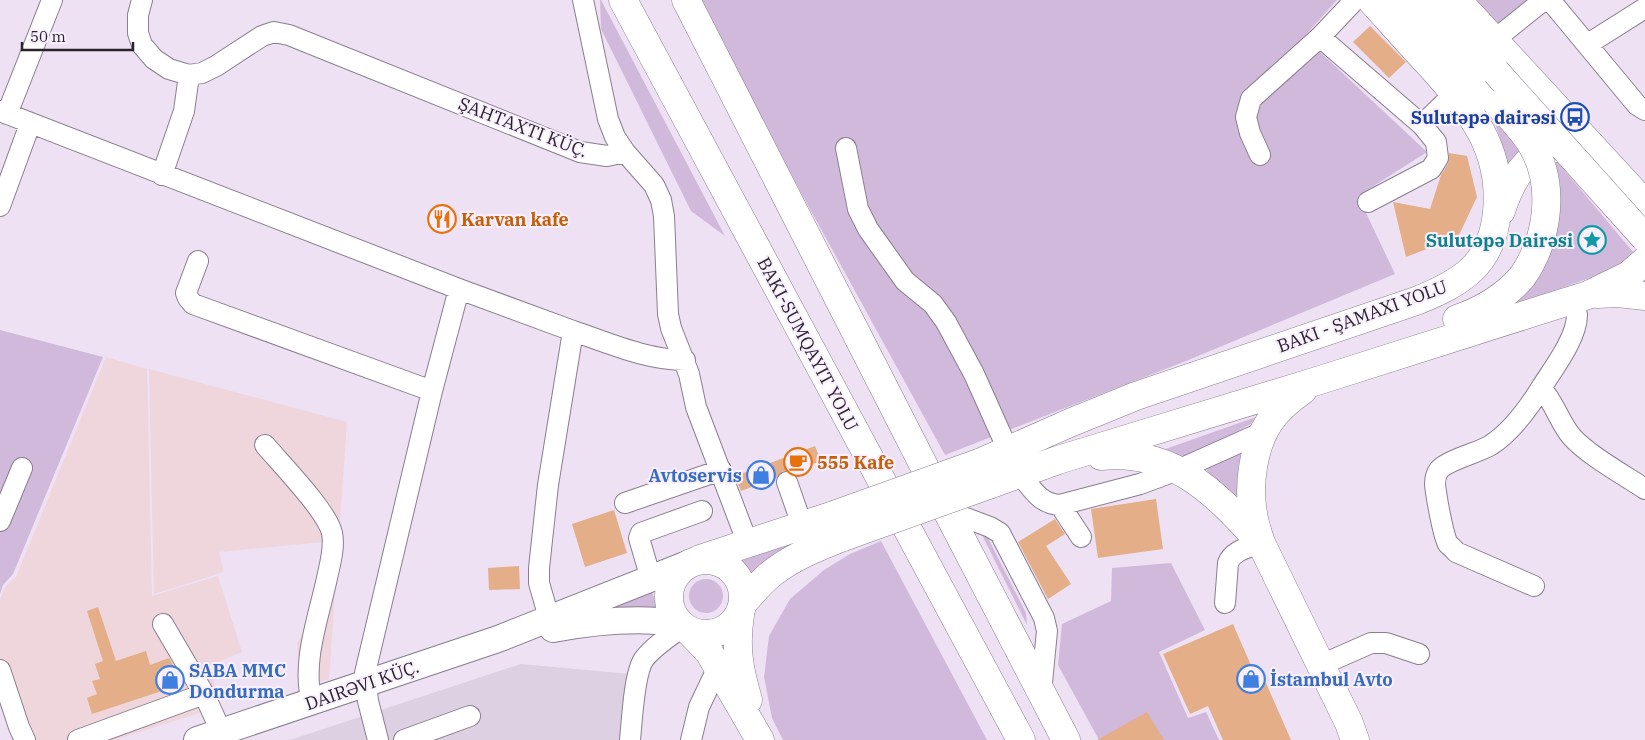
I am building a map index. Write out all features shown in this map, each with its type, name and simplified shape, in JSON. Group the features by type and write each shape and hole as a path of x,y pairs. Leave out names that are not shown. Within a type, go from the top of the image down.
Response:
{"highway":[{"path":"623,0 1020,739"},
{"path":"686,0 1066,740"},
{"path":"1371,0 1455,93 1479,127 1491,153 1497,185 1496,227"},
{"path":"1058,460 1078,446 1104,433 1129,424 1478,312 1497,301 1512,289 1522,277 1537,251 1546,213 1546,184 1541,164 1522,131 1402,0"},
{"path":"1428,0 1496,72 1645,238"},
{"path":"1457,0 1645,204"},
{"path":"683,626 698,633 710,634 727,628 769,575 839,526 1014,462 1136,396 1439,292 1470,272 1483,258 1491,243 1505,199 1514,181 1528,163 1545,150 1561,146 1575,147 1597,157 1610,166"},
{"path":"1058,460 1317,381 1580,297 1629,275 1645,261"},
{"path":"1580,297 1618,293 1645,296"},
{"path":"1317,381 1286,402 1263,432 1255,459 1252,481 1253,514 1261,543 1349,723 1355,740"},
{"path":"1014,462 1113,455 1139,456 1178,470 1199,483 1261,543"},
{"path":"760,740 718,667 704,647 673,615 669,595 671,585 678,572 694,561 802,525 839,526"},
{"path":"694,561 709,559 721,562 732,569 739,578 744,590 736,635 739,667 760,740"},
{"path":"1041,693 1072,740"}],"main road":[{"name":"DAIRƏVI KÜÇ.","path":"197,740 223,736 312,702 498,639 694,561"},
{"name":"DAIRƏVI KÜÇ.","path":"498,639 577,624 630,619 683,626"}],"street":[{"path":"52,0 4,113 572,331 650,356 668,360 685,360"},
{"path":"142,0 138,15 138,33 142,45 154,59 170,69 189,75 202,73 216,66 262,36 274,32 289,34 580,152 606,156 625,152"},
{"path":"583,0 608,119 615,137 625,152 654,185 662,200 668,314 671,328 685,360 696,406 748,544"},
{"path":"1260,155 1250,133 1246,117 1252,100 1320,38 1355,0"},
{"path":"1494,40 1544,0"},
{"path":"1550,0 1637,105 1645,110"},
{"path":"1588,44 1645,8"},
{"path":"1320,38 1422,125 1436,142 1438,158 1431,170 1368,202"},
{"path":"162,175 184,111 189,75"},
{"path":"1422,125 1455,93"},
{"path":"0,206 30,124"},
{"path":"846,148 858,209 868,229 905,281 933,304 946,322 974,374 1014,462 1042,500 1050,504 1060,505 1140,484 1178,470 1263,432"},
{"path":"198,261 186,293 193,304 432,391"},
{"path":"378,740 368,701 365,673 432,391 459,289"},
{"path":"1534,586 1456,552 1448,543 1435,477 1444,465 1475,453 1491,444 1512,426 1528,408 1569,342 1575,325 1580,297"},
{"path":"549,618 539,583 539,568 548,485 572,331"},
{"path":"1541,388 1555,406 1564,427 1574,439 1645,489"},
{"path":"265,445 325,517 332,532 330,567 308,665 308,689 312,702"},
{"path":"0,521 22,468"},
{"path":"625,503 721,470"},
{"path":"786,482 802,525"},
{"path":"1060,505 1081,537"},
{"path":"651,579 640,538 641,533 702,511"},
{"path":"947,511 990,527 1000,533 1044,618 1046,631 1041,693"},
{"path":"1225,603 1230,557 1234,553 1261,543"},
{"path":"163,624 204,694 223,736"},
{"path":"630,740 638,674 643,661 651,651 683,626"},
{"path":"1321,665 1371,643 1386,643 1419,654"},
{"path":"691,740 699,707 718,667"},
{"path":"0,670 25,740"},
{"path":"78,740 204,694"},
{"path":"404,740 470,716"}],"shaded area":[{"path":"600,0 725,236 691,211 601,29"},
{"path":"700,0 1337,0 1304,37 1427,152 1358,196 1395,274 1186,361 945,455 743,87"},
{"path":"1476,0 1526,0 1529,3 1497,24"},
{"path":"1487,107 1524,154 1507,173 1500,139"},
{"path":"1538,139 1634,253 1620,265 1603,273 1499,311 1533,277"},
{"path":"0,330 103,357 13,574 3,585 0,594"},
{"name":"SABA MMC Dondurma","path":"106,357 147,369 152,596 218,576 242,652 209,666 221,706 115,740 14,740 0,699 0,600 5,587 16,577"},
{"path":"149,369 347,422 329,679 301,688 297,643 308,626 324,542 219,552 224,572 154,594"},
{"path":"1256,417 1251,424 1187,458 1157,452"},
{"path":"1243,447 1240,457 1238,482 1245,517 1206,469"},
{"path":"979,529 987,536 1026,613 1027,625"},
{"path":"813,536 749,586 740,561"},
{"path":"881,541 987,740 783,740 772,718 764,677 769,636 790,599 824,570 850,554"},
{"path":"1171,563 1205,630 1159,652 1188,718 1206,712 1219,740 1099,740 1058,665 1062,624 1111,601 1112,568"},
{"path":"706,579 713,580 718,584 722,589 722,603 718,608 713,612 706,613 699,612 694,608 690,603 689,596 690,589 694,584 699,580"},
{"path":"652,591 658,612 564,620"},
{"path":"521,664 630,674 622,740 290,740"}],"building":[{"path":"1370,26 1406,62 1389,78 1353,42"},
{"path":"1449,153 1467,156 1477,197 1458,237 1406,257 1393,202 1430,209 1441,175 1448,164"},
{"path":"815,446 821,461 792,472 783,471 776,478 741,491 735,476"},
{"path":"1156,499 1163,549 1098,558 1091,509"},
{"path":"614,510 627,553 585,567 572,524"},
{"path":"1055,519 1065,534 1046,546 1071,584 1048,599 1018,542"},
{"path":"519,566 520,589 489,590 488,568"},
{"path":"98,607 116,661 146,651 150,665 169,658 183,684 92,714 87,698 97,694 92,681 100,679 95,664 103,661 87,611"},
{"path":"1233,624 1260,686 1266,683 1291,740 1223,740 1208,706 1190,714 1163,654"},
{"path":"1147,712 1164,740 1097,740"}],"place":[{"name":"Sulutəpə dairəsi","path":"1575,117"},
{"name":"Karvan kafe","path":"442,219"},
{"name":"Sulutəpə Dairəsi","path":"1592,240"},
{"name":"555 Kafe","path":"798,462"},
{"name":"Avtoservis","path":"761,475"},
{"name":"İstambul Avto","path":"1251,679"},
{"name":"SABA MMC Dondurma","path":"170,680"}]}
